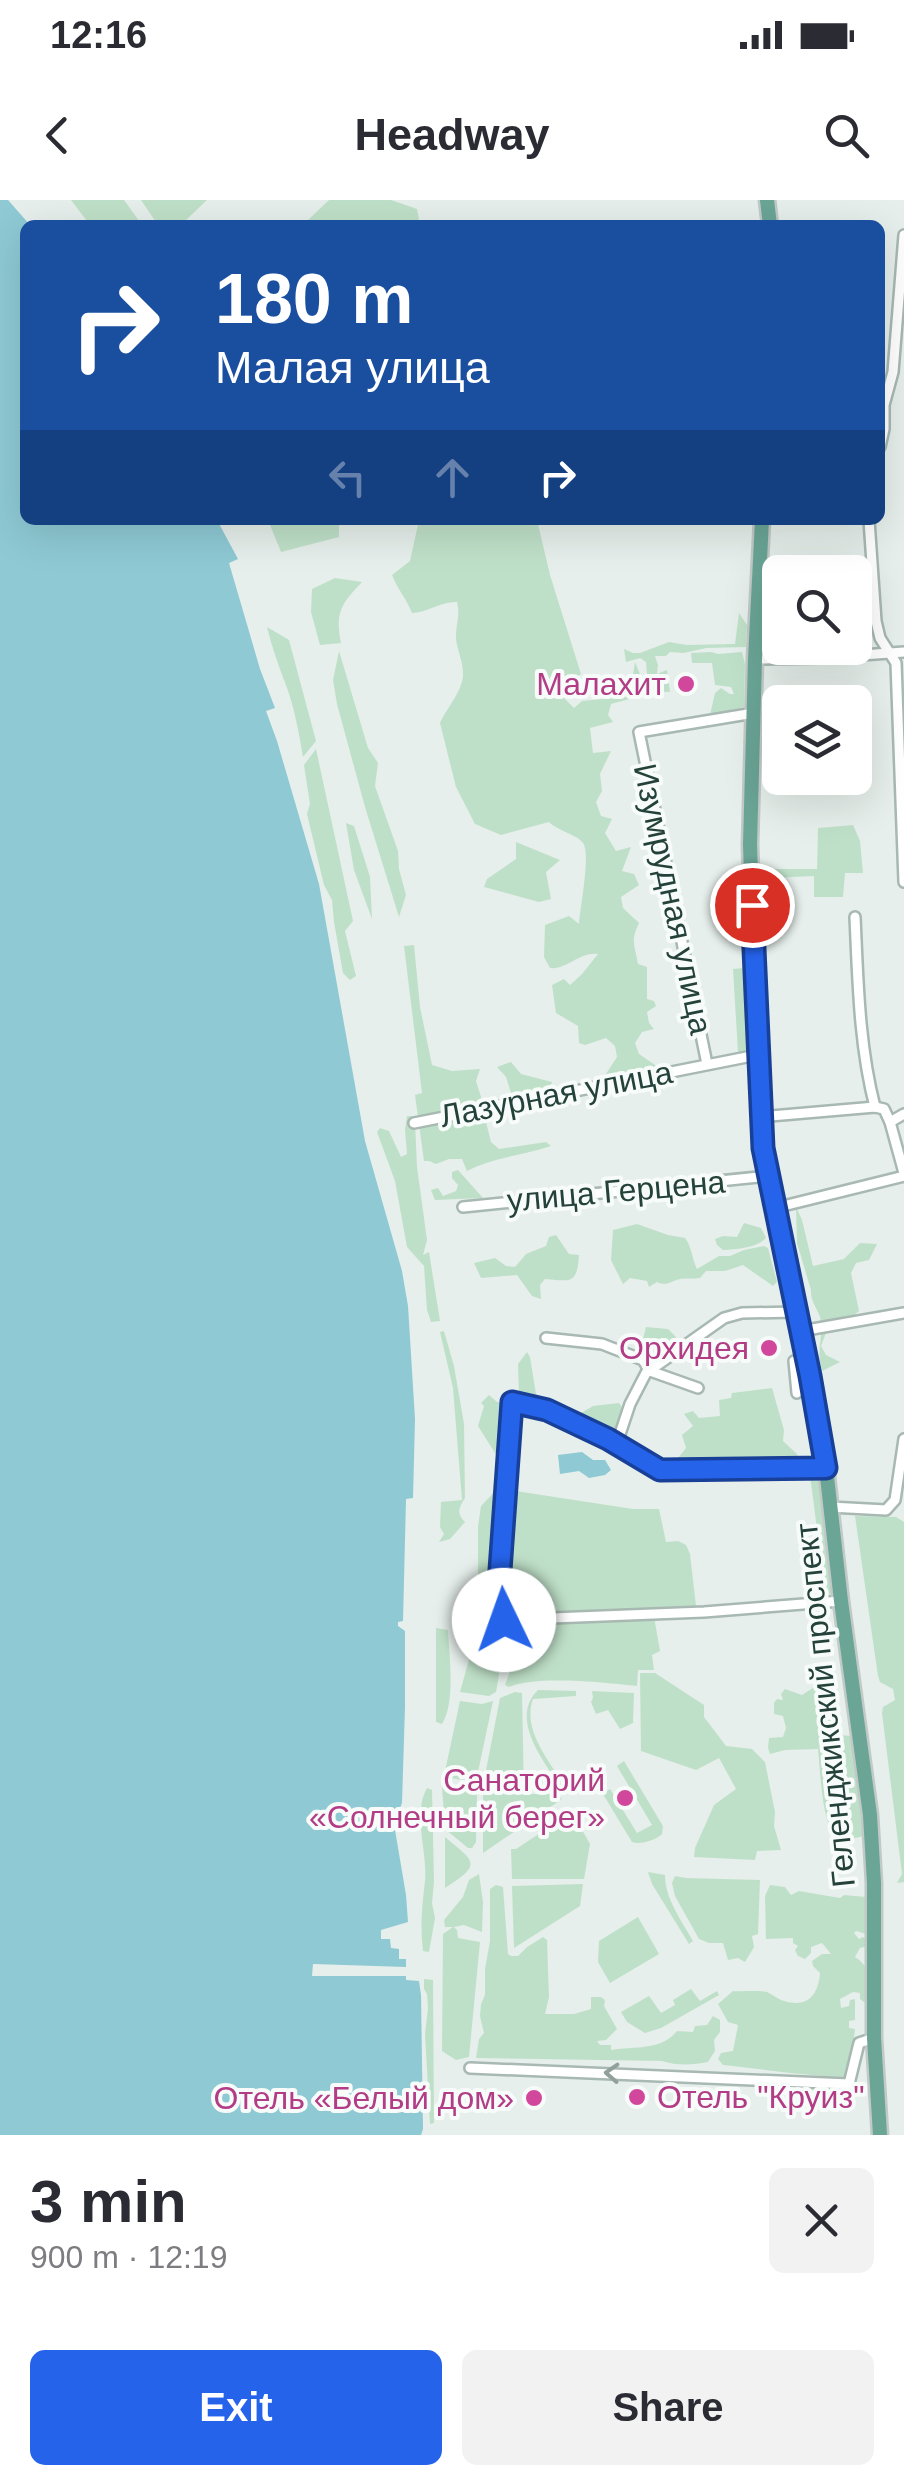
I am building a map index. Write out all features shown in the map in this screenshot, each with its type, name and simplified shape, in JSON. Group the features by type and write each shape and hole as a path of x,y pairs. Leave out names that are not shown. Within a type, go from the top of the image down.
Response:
{"main road":[{"path":"754,713 762,530"},
{"name":"Геленджикский проспект","path":"754,713 750,845 760,1117 768,1176 826,1468 870,1815 880,2135"}],"street":[{"path":"885,401 892,372 904,235"},
{"path":"869,525 876,621 880,638 896,663 904,882"},
{"path":"755,659 904,652"},
{"name":"Изумрудная улица","path":"707,1064 639,732 754,713"},
{"path":"855,918 863,1056 875,1107"},
{"name":"Лазурная улица","path":"414,1123 757,1055"},
{"path":"760,1117 884,1109 904,1175 775,1208"},
{"path":"890,1122 904,1114"},
{"name":"улица Герцена","path":"463,1207 768,1176"},
{"path":"620,1434 642,1378 724,1318 733,1314 797,1312"},
{"path":"801,1331 904,1313"},
{"path":"546,1338 602,1344 643,1360 650,1370 698,1388"},
{"path":"797,1393 794,1362 806,1358"},
{"path":"826,1468 660,1470 547,1410 512,1402 498,1598 504,1620 704,1612 841,1601"},
{"path":"830,1507 886,1510 892,1505 904,1439"},
{"path":"470,2068 850,2084 859,2043 874,2038"}],"green space":[{"path":"71,200 124,200 138,220 86,220"},
{"path":"141,200 207,200 186,220 155,220"},
{"path":"329,200 391,200 417,209 419,220 308,220"},
{"path":"270,525 339,525 339,537 281,552"},
{"path":"418,525 538,525 581,674 564,686 563,697 574,708 582,701 644,695 611,704 608,715 613,722 590,728 593,753 611,751 600,774 602,791 596,802 601,816 612,819 605,833 616,851 631,847 622,871 634,874 639,885 621,897 623,908 639,923 635,935 638,964 647,967 647,999 656,1006 647,1012 654,1029 642,1032 635,1043 639,1054 658,1067 604,1077 617,1057 615,1046 606,1038 585,1045 579,1043 578,1026 556,1013 552,985 564,979 570,985 598,954 556,968 550,968 544,957 545,925 569,916 579,924 585,849 577,838 549,822 501,835 475,824 456,787 440,723 463,679 456,638 457,602 412,613 392,575 410,561"},
{"path":"335,578 362,582 341,609 341,643 320,645 311,612 312,589"},
{"path":"739,613 747,625 746,647 655,656 657,674 667,670 670,692 646,691 640,685 631,689 628,676 633,675 635,662 641,677 647,675 646,662 640,658 626,662 624,649 640,653 669,642 735,644"},
{"path":"267,627 289,640 316,741 303,757 292,705"},
{"path":"339,651 368,748 378,763 375,786 398,851 406,895 399,917 337,704 333,680"},
{"path":"742,652 744,707 710,715 715,693 721,688 734,694 731,687 715,685 712,663 692,663 691,653"},
{"path":"316,749 353,921 345,931 356,976 350,980 343,973 332,900 324,885 307,814 310,804 304,765"},
{"path":"346,823 354,826 370,877 372,919 354,870"},
{"path":"853,825 860,841 863,873 845,873 843,897 814,897 814,876 771,878 770,869 817,869 818,828"},
{"path":"516,842 560,860 546,872 551,899 539,902 484,887 487,879 516,859"},
{"path":"414,945 420,1007 432,1065 452,1071 480,1069 476,1081 482,1100 469,1106 473,1120 485,1118 491,1142 499,1149 546,1142 551,1146 467,1171 462,1159 436,1164 424,1161 415,1095 422,1093 404,946"},
{"path":"744,968 749,1051 738,1052 733,969"},
{"path":"511,1062 521,1074 552,1082 550,1087 512,1096 506,1077 497,1067"},
{"path":"407,1116 413,1116 415,1122 427,1240 423,1255 429,1252 440,1321 431,1322 427,1310 424,1266 407,1247 395,1181 377,1132 380,1128 389,1131 401,1157 407,1154"},
{"path":"458,1170 483,1198 435,1200 431,1190 438,1188 443,1196 456,1191 458,1185 452,1172"},
{"path":"796,1207 813,1266 844,1259 860,1243 877,1244 869,1260 856,1263 851,1273 859,1311 826,1333 821,1346 826,1355 840,1362 822,1371 820,1357 821,1321 797,1243"},
{"path":"744,1223 761,1228 766,1238 740,1248 723,1250 717,1245 715,1239 737,1237"},
{"path":"637,1224 685,1238 697,1269 719,1256 764,1246 768,1248 777,1282 773,1286 743,1265 725,1271 706,1271 700,1278 657,1282 649,1287 647,1281 630,1278 623,1284 611,1260 613,1230"},
{"path":"556,1235 569,1254 579,1255 576,1272 567,1280 545,1279 540,1285 541,1299 532,1296 517,1275 481,1278 474,1263 495,1258 515,1267 526,1254 546,1246 549,1237"},
{"path":"646,1327 668,1329 676,1337 667,1357 649,1357 648,1342 643,1339"},
{"path":"444,1331 464,1424 465,1498 459,1510 465,1522 450,1539 439,1542 444,1534 440,1527 441,1502 462,1500 453,1388 440,1332"},
{"path":"527,1352 536,1394 542,1398 581,1413 593,1406 619,1403 624,1410 617,1437 613,1439 592,1426 519,1396 518,1364"},
{"path":"772,1388 784,1430 783,1441 797,1454 799,1463 674,1463 686,1448 682,1435 693,1426 684,1414 693,1411 699,1418 720,1416 719,1400 731,1398 732,1393"},
{"path":"489,1395 497,1402 509,1402 505,1460 497,1456 478,1426 484,1406 481,1403"},
{"path":"820,1474 831,1585 826,1599 810,1475"},
{"path":"502,1484 496,1615 478,1617 481,1506"},
{"path":"509,1490 633,1509 659,1509 666,1542 686,1545 690,1554 696,1606 514,1612 507,1606 503,1592"},
{"path":"855,1516 896,1517 904,1522 904,1882 897,1883 902,1874 882,1713 883,1707 895,1700 893,1689 880,1682 878,1676"},
{"path":"654,1617 660,1651 652,1655 654,1670 638,1670 637,1686 554,1681 505,1685 514,1645 509,1626 513,1622"},
{"path":"478,1627 502,1627 505,1639 496,1692 489,1696 460,1692"},
{"path":"436,1628 448,1630 450,1691 442,1724 436,1722"},
{"path":"827,1665 831,1665 840,1724 820,1727 823,1741 839,1735 852,1736 864,1836 837,1842 825,1810 818,1749 770,1754 768,1748 769,1738 783,1737 786,1728 783,1716 774,1714 774,1703 783,1700 781,1694 785,1689 802,1695 827,1684"},
{"path":"640,1673 655,1673 704,1705 704,1717 726,1746 752,1749 765,1762 781,1850 757,1851 755,1860 694,1857 714,1805 736,1789 719,1758 696,1770 641,1751"},
{"path":"538,1690 576,1691 576,1696 533,1699 531,1710 534,1732 563,1784 560,1786 538,1752 528,1726 530,1701"},
{"path":"592,1691 634,1693 633,1723 620,1729 608,1710 596,1714"},
{"path":"522,1693 524,1794 559,1794 562,1799 483,1853 483,1786 500,1698"},
{"path":"460,1701 493,1701 478,1772 462,1780 444,1776"},
{"path":"624,1761 663,1826 662,1834 640,1843 632,1842 603,1794 610,1789 637,1833 652,1825 617,1766"},
{"path":"442,1786 477,1792 476,1842 472,1848 445,1829"},
{"path":"427,1788 432,1790 435,1918 429,1952 423,1951 422,1932 425,1870 421,1810"},
{"path":"572,1812 590,1844 584,1879 512,1879 511,1849"},
{"path":"445,1837 468,1858 470,1868 445,1888"},
{"path":"648,1872 665,1875 671,1901 693,1941 689,1944 652,1884"},
{"path":"479,1874 482,1932 464,1925 454,1927 458,1938 480,1942 469,2057 456,2060 442,2051 443,1934 453,1927 445,1927 444,1920 463,1897 469,1880"},
{"path":"675,1876 760,1880 758,1934 752,1936 754,1947 745,1962 738,1958 728,1960 723,1943 699,1939 675,1896"},
{"path":"583,1884 580,1906 514,1948 512,1886"},
{"path":"496,1885 503,1887 508,1954 518,1956 543,1937 547,1940 549,1997 545,2014 574,2014 591,2009 591,1997 601,1997 617,2029 606,2040 597,2041 600,2045 611,2045 611,2050 655,2045 677,2031 693,2032 695,2026 707,2025 713,2016 720,2020 720,2032 708,2062 476,2058 484,2033 480,2016 490,1941 490,1889"},
{"path":"770,1885 785,1887 791,1895 799,1891 840,1898 866,1897 868,1901 870,1930 866,1934 854,1933 869,1942 855,1957 866,1970 868,1999 864,2002 860,1993 853,1992 840,1999 841,2008 855,1999 855,2020 849,2021 849,2028 855,2029 849,2077 723,2065 718,2059 721,2053 733,2051 738,2025 728,2022 718,2004 733,1991 767,1992 781,2000 804,2002 819,1981 820,1973 812,1961 822,1954 831,1954 822,1943 811,1947 805,1959 798,1956 793,1938 766,1939 765,1896"},
{"path":"638,1917 659,1954 610,1983 598,1962 599,1941"},
{"path":"424,1979 433,1980 434,2123 430,2124 425,2034 428,2008"},
{"path":"691,1989 700,2001 717,1991 719,1995 645,2033 627,2022 621,2012 649,1996 661,2013"}],"water":[{"path":"0,200 8,200 26,220 20,220 20,525 220,525 238,559 229,563 275,708 266,711 319,884 365,1141 402,1271 408,1306 415,1419 413,1498 406,1499 403,1621 398,1622 405,1631 405,1706 402,1803 394,1824 408,1922 381,1930 381,1939 390,1939 391,1948 399,1949 399,1959 406,1959 406,1980 419,1981 423,2129 421,2135 0,2135"},
{"path":"582,1452 593,1460 605,1460 611,1470 589,1478 579,1471 560,1474 558,1455"}],"pier":[{"path":"313,1964 406,1967 406,1976 312,1976"}],"place":[{"name":"Малахит","path":"686,684"},
{"name":"Орхидея","path":"769,1348"},
{"name":"Санаторий «Солнечный берег»","path":"625,1798"},
{"name":"Отель \"Круиз\"","path":"637,2097"},
{"name":"Отель «Белый дом»","path":"534,2098"}],"route":[{"path":"504,1620 498,1598 512,1402 547,1410 660,1470 826,1468 763,1148 752,905"}]}
